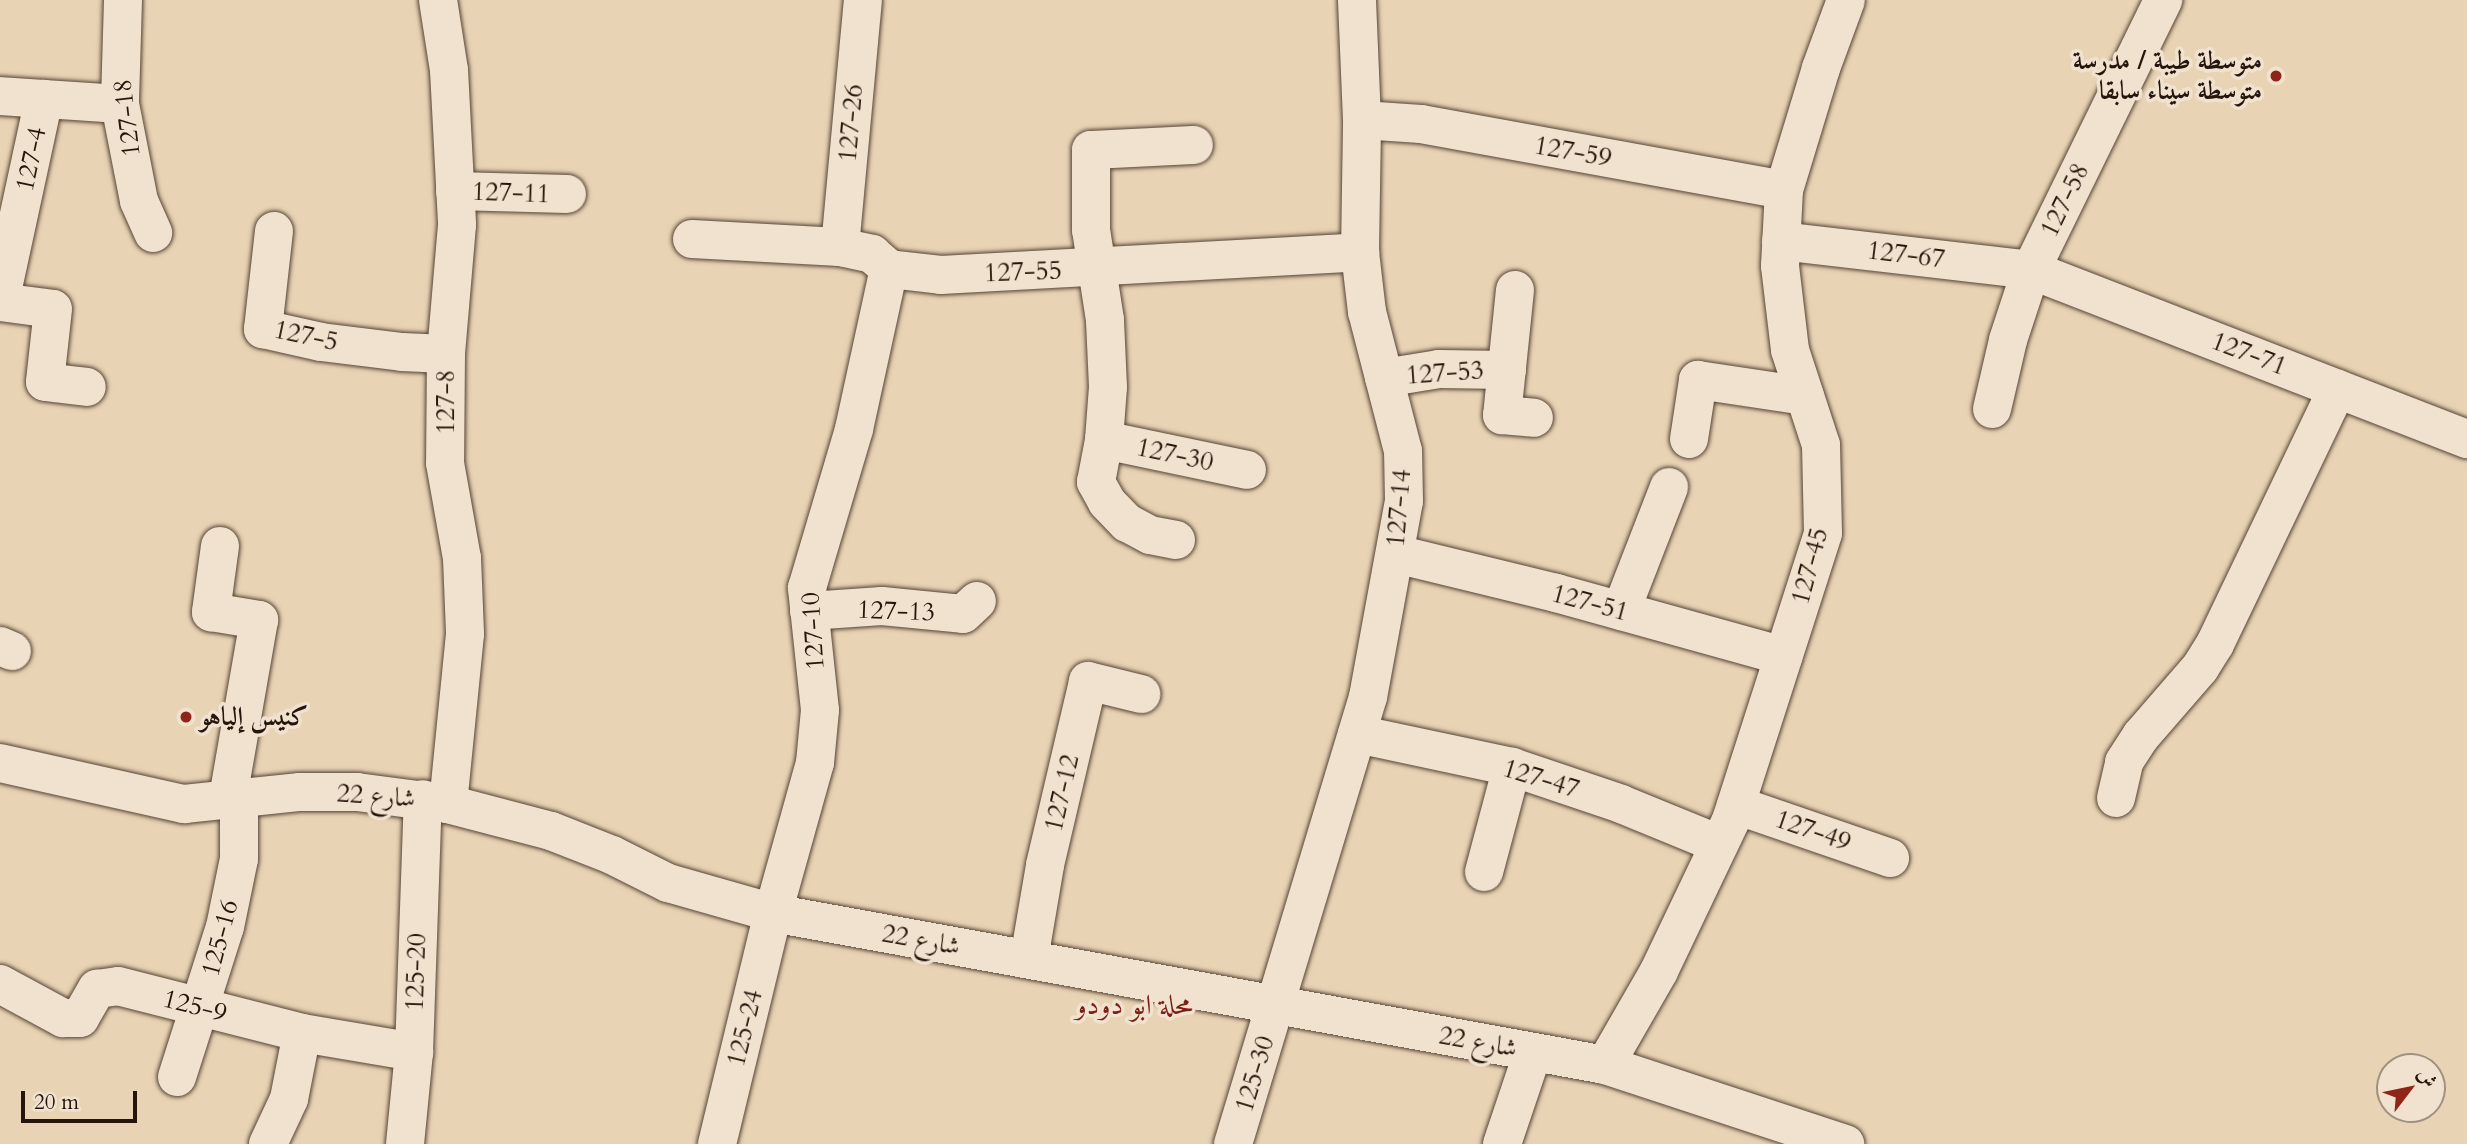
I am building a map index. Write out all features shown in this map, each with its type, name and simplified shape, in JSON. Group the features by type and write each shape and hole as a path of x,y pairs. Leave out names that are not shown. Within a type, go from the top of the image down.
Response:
{"street":[{"name":"127-18","path":"123,0 120,104 139,201 153,233"},
{"name":"127-8","path":"435,801 466,634 462,558 445,463 446,354 457,225 449,70 438,0"},
{"name":"127-26","path":"840,247 863,0"},
{"name":"127-14","path":"1276,1005 1368,697 1404,501 1403,451 1367,312 1360,252 1362,120 1357,0"},
{"name":"127-45","path":"1605,1065 1659,971 1736,805 1823,533 1821,445 1790,350 1780,266 1781,240 1784,190 1821,68 1846,0"},
{"name":"127-58","path":"1992,410 2008,340 2031,270 2163,0"},
{"path":"0,96 120,104"},
{"name":"127-4","path":"0,302 44,99"},
{"name":"127-59","path":"1362,120 1421,124 1784,190"},
{"path":"1177,540 1150,535 1127,523 1107,502 1096,482 1104,440 1108,373 1105,320 1091,230 1091,150 1194,145"},
{"name":"127-11","path":"455,191 567,194"},
{"name":"127-5","path":"274,231 263,329 321,342 402,352 446,354"},
{"name":"127-55","path":"692,239 840,247 872,254 889,269 941,275 1097,269 1360,252"},
{"name":"127-67","path":"1781,240 2031,270"},
{"name":"127-10","path":"774,913 815,763 820,710 807,588 854,429 889,269"},
{"name":"127-71","path":"2031,270 2467,439"},
{"path":"1515,290 1503,415 1534,418"},
{"path":"0,302 53,309 45,382 87,387"},
{"name":"127-53","path":"1384,378 1440,369 1507,370"},
{"path":"1689,439 1698,380 1805,396"},
{"path":"2116,798 2124,762 2135,744 2200,668 2215,644 2337,389"},
{"name":"127-30","path":"1104,440 1247,470"},
{"path":"1621,611 1668,487"},
{"name":"125-16","path":"177,1077 225,927 239,859 234,797 258,620 211,612 220,546"},
{"name":"127-51","path":"1395,554 1621,611 1783,656"},
{"name":"127-13","path":"809,611 882,606 963,614 977,601"},
{"name":"127-12","path":"1029,959 1045,866 1088,681 1141,694"},
{"name":"127-47","path":"1357,734 1512,767 1621,804 1719,844"},
{"name":"شارع 22","path":"0,763 184,804 300,792 357,792 435,801 551,831 612,855 668,883 774,913 1605,1065 1845,1144"},
{"path":"1484,872 1512,767"},
{"name":"125-20","path":"405,1144 435,801"},
{"name":"127-49","path":"1736,805 1890,858"},
{"name":"125-24","path":"717,1144 774,913"},
{"name":"125-9","path":"0,984 63,1018 80,1018 97,989 118,986 302,1033 414,1052"},
{"name":"125-30","path":"1233,1144 1276,1005"},
{"path":"268,1144 289,1099 302,1033"},
{"path":"1502,1144 1534,1052"}],"place":[{"name":"متوسطة طيبة / مدرسة متوسطة سيناء سابقا","path":"2276,76"},
{"name":"كنيس إلياهو","path":"186,717"}],"district":[{"name":"محلة ابو دودو","path":"1134,1005"}]}
